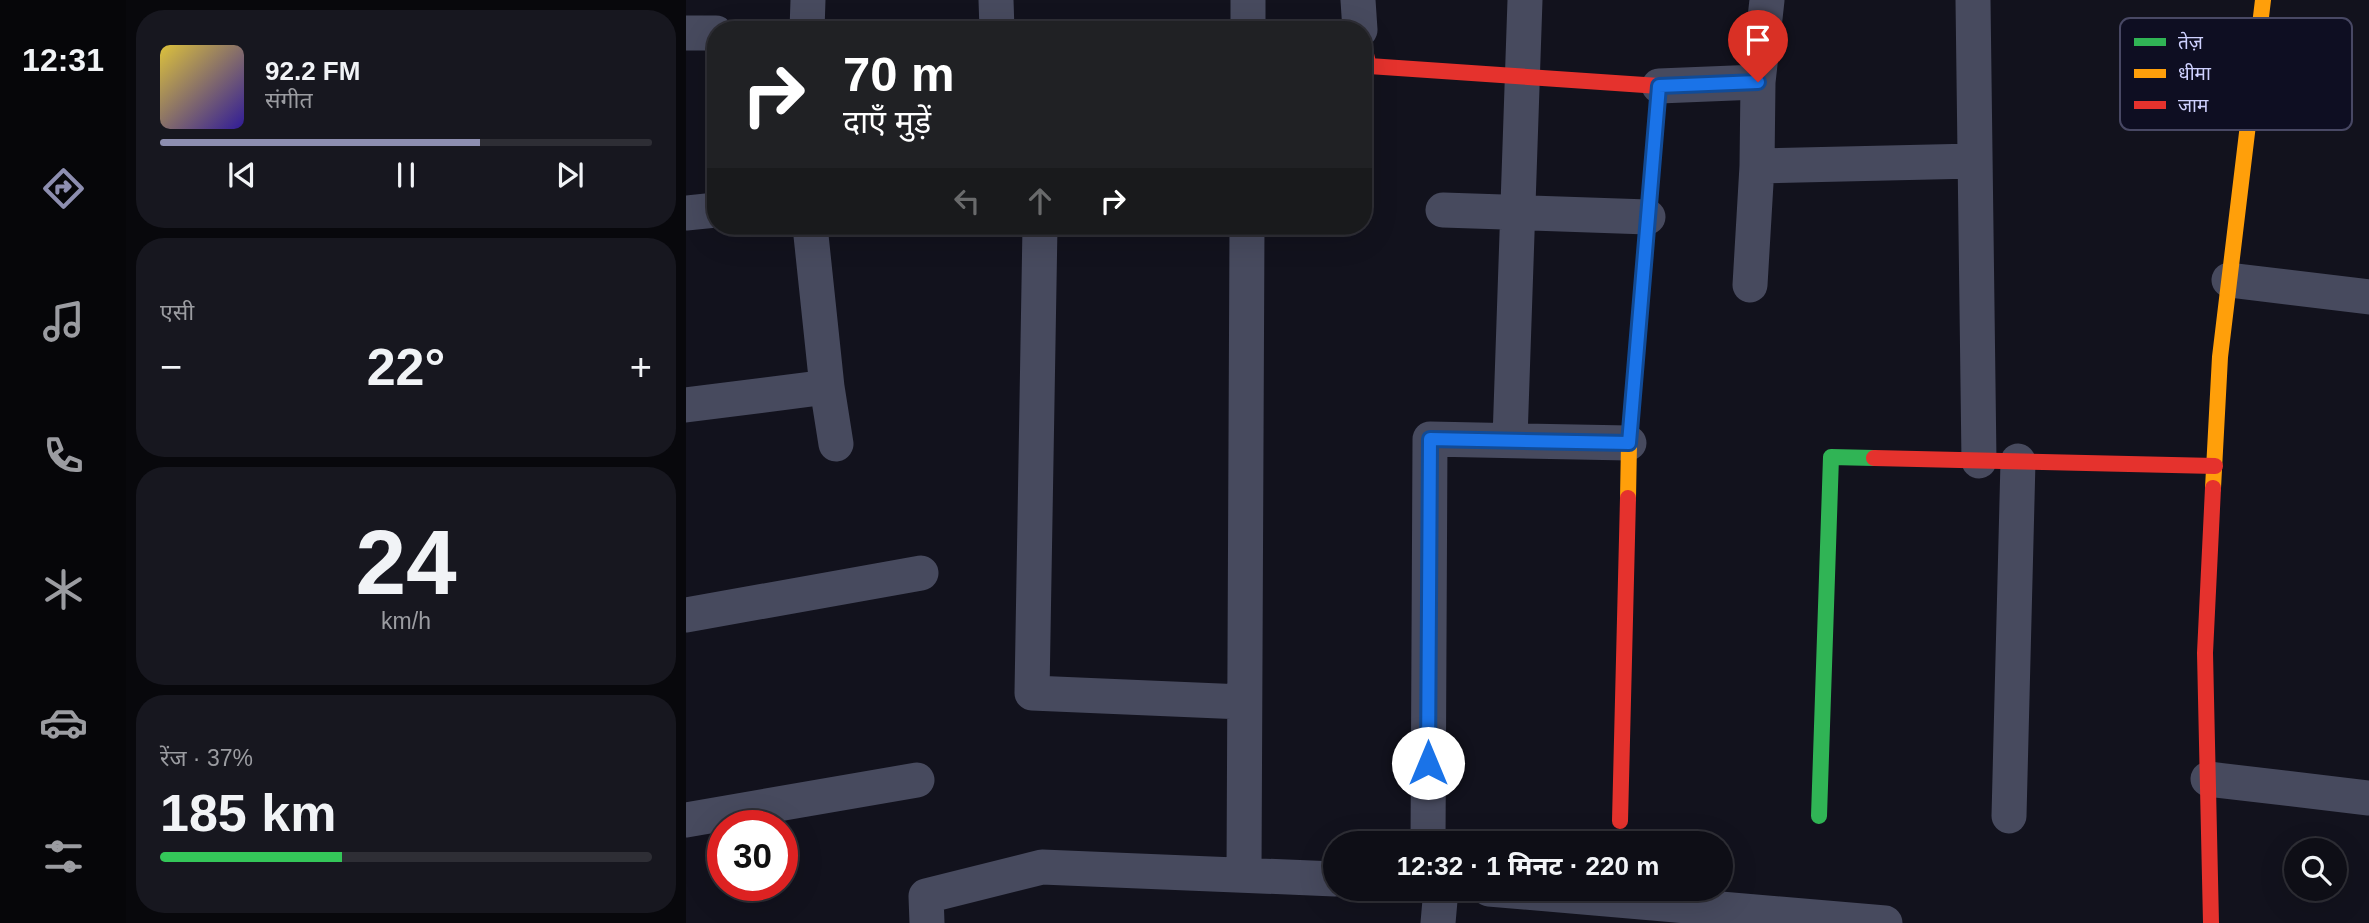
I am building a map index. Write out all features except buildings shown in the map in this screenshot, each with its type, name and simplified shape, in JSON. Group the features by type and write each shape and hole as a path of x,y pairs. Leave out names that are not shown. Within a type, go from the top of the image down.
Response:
{"street":[{"path":"807,21 808,0"},
{"path":"996,0 997,21"},
{"path":"1248,0 1248,21"},
{"path":"1358,0 1359,21"},
{"path":"1510,439 1525,0"},
{"path":"1750,285 1757,166 1758,82 1767,0"},
{"path":"1973,0 1979,461"},
{"path":"2261,18 2263,0"},
{"path":"686,33 707,33"},
{"path":"1372,65 1522,79 1659,86 1758,82"},
{"path":"1620,821 1629,443 1659,86"},
{"path":"2211,923 2205,653 2220,358 2247,130"},
{"path":"1757,166 1975,161"},
{"path":"1443,210 1648,217"},
{"path":"686,213 707,211"},
{"path":"811,235 827,387 836,444"},
{"path":"1040,235 1032,693 1243,702"},
{"path":"1244,874 1247,235"},
{"path":"2229,281 2369,297"},
{"path":"686,405 827,387"},
{"path":"1428,831 1430,439 1629,443"},
{"path":"1819,816 1831,457 2214,466"},
{"path":"2009,816 2018,461"},
{"path":"686,615 921,573"},
{"path":"2208,779 2369,798"},
{"path":"686,820 917,780"},
{"path":"927,923 926,896 1041,867 1323,878"},
{"path":"1438,923 1440,901"},
{"path":"1629,901 1885,923"}],"traffic: fast":[{"path":"1819,816 1831,457 1874,458"}],"traffic: slow":[{"path":"2261,18 2263,0"},
{"path":"2213,488 2220,357 2247,130"},
{"path":"1628,498 1629,443 1655,136"}],"traffic: jam":[{"path":"1372,66 1659,86 1655,136"},
{"path":"1874,458 2215,466"},
{"path":"2211,923 2205,653 2213,488"},
{"path":"1620,821 1628,498"}],"route":[{"path":"1428,763 1430,439 1629,443 1659,86 1758,82"}]}
